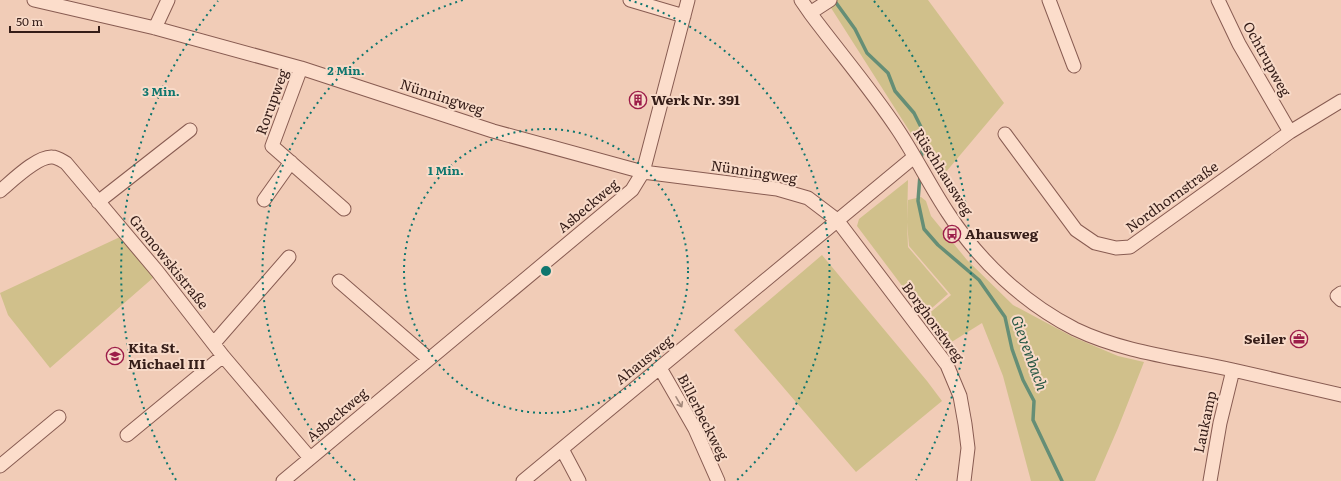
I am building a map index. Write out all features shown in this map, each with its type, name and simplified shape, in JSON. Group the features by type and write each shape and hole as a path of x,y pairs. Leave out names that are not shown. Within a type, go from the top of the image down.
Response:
{"street":[{"name":"Nünningweg","path":"34,0 155,28 302,68 493,131 643,172 777,189 808,198 837,220"},
{"path":"155,28 168,0"},
{"path":"630,0 684,16"},
{"name":"Asbeckweg","path":"283,481 632,190 643,172 688,0"},
{"name":"Rüschhausweg","path":"801,0 870,90 898,131 949,214 981,255 1000,276 1024,297 1076,329 1116,345 1341,395"},
{"path":"1049,0 1074,66"},
{"name":"Ochtrupweg","path":"1218,0 1239,44 1290,132"},
{"path":"810,13 828,1"},
{"name":"Rorupweg","path":"302,68 272,146 344,209"},
{"name":"Nordhornstraße","path":"1005,134 1076,230 1094,243 1116,248 1130,247 1290,132 1341,101"},
{"path":"98,202 190,130"},
{"name":"Gronowskistraße","path":"0,191 33,164 42,159 51,156 59,158 66,163 157,271 223,356 310,458"},
{"name":"Ahausweg","path":"523,481 914,157"},
{"path":"264,200 291,162"},
{"name":"Borghorstweg","path":"837,220 947,365 960,396 965,424 968,448 964,481"},
{"path":"214,344 289,257"},
{"path":"339,281 429,359"},
{"path":"1341,293 1337,296 1341,300"},
{"path":"127,435 223,356"},
{"name":"Billerbeckweg","path":"660,368 695,429 718,481"},
{"name":"Laukamp","path":"1210,481 1220,423 1233,370"},
{"path":"0,466 59,417"},
{"path":"562,449 579,481"}],"shaded area":[{"path":"826,0 928,0 1004,103 940,179"},
{"path":"908,180 908,247 948,294 924,315 857,226 859,219"},
{"path":"921,197 926,201 931,216 967,260 1013,305 1073,337 1118,356 1144,362 1095,481 1031,481 1003,376 982,323 942,348 926,316 951,295 909,246 907,222 908,200"},
{"path":"120,237 154,277 50,368 8,315 0,293"},
{"path":"822,255 942,401 856,472 734,330"}],"waterway":[{"name":"Gievenbach","path":"834,0 855,29 867,53 888,73 895,91 914,113 924,133 921,161"},
{"name":"Gievenbach","path":"920,175 918,201 924,229 938,245 979,280 1005,317 1012,349 1023,380 1034,401 1033,420 1062,481"}],"place":[{"name":"Werk Nr. 391","path":"638,100"},
{"name":"Ahausweg","path":"952,234"},
{"name":"Seiler","path":"1299,339"},
{"name":"Kita St. Michael III","path":"115,356"}]}
